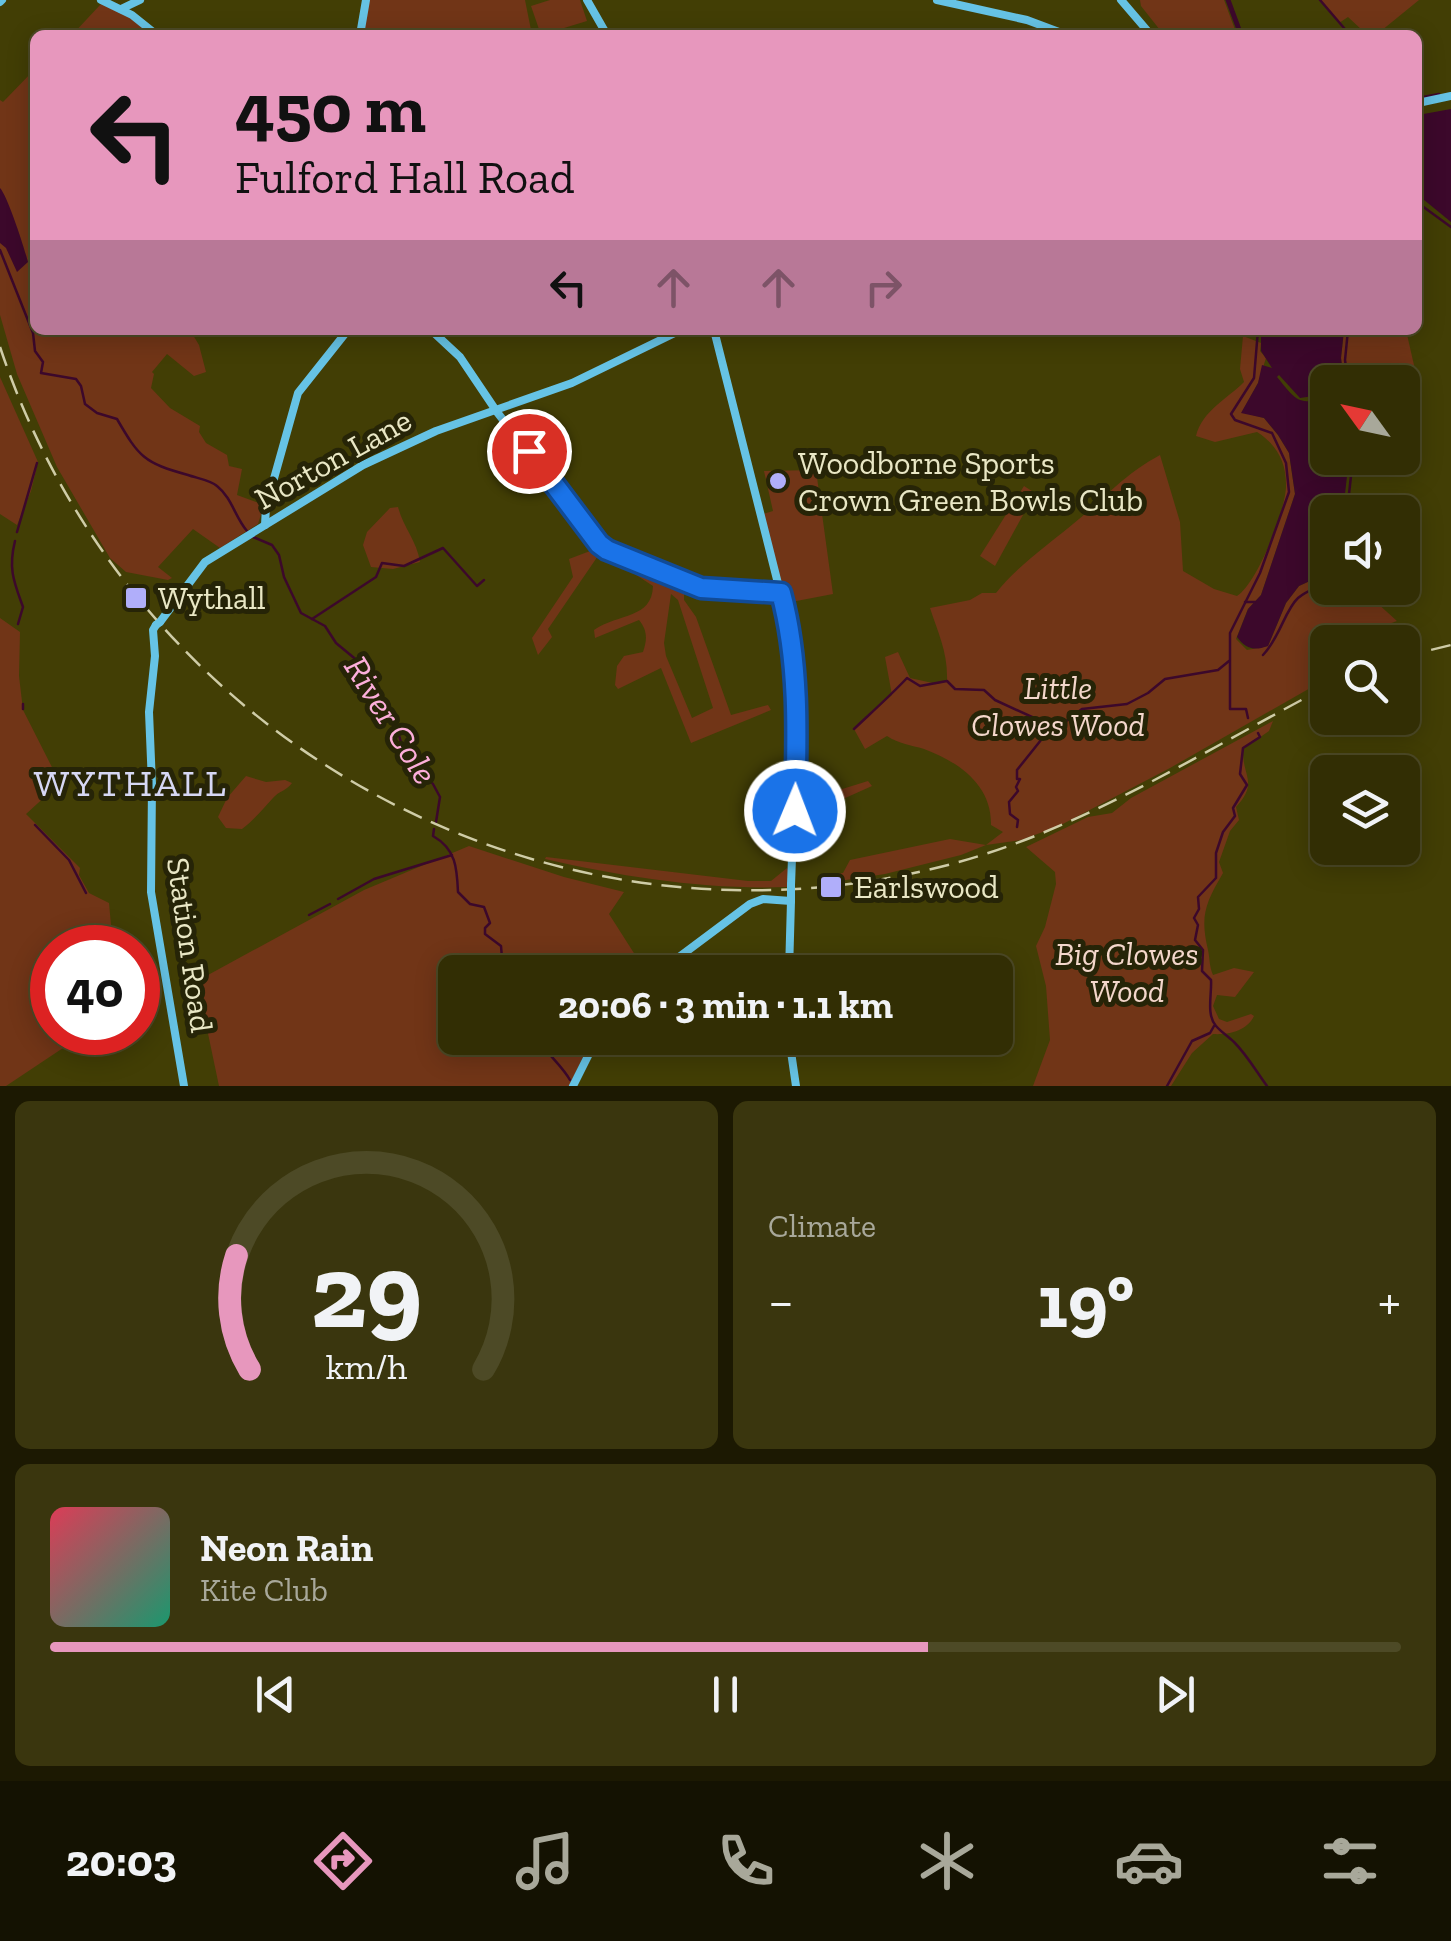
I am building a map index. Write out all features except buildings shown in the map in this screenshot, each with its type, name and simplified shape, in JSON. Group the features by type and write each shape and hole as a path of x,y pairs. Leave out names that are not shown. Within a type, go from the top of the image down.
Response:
{"street":[{"path":"101,0 150,30"},
{"path":"120,10 140,0"},
{"path":"361,30 366,0"},
{"path":"587,0 604,30"},
{"path":"937,0 1027,20 1054,30"},
{"path":"1122,0 1147,30"},
{"path":"1422,103 1451,96"},
{"path":"265,525 266,506 296,398 344,335"},
{"path":"436,335 460,358 602,548 701,588 781,593"},
{"name":"Norton Lane","path":"156,626 202,564 394,449 593,374 670,335"},
{"path":"715,335 790,627 796,779 789,955"},
{"name":"Station Road","path":"156,626 149,712 151,892 184,1086"},
{"path":"681,955 754,902 791,901"},
{"path":"574,1084 588,1055"},
{"path":"791,1055 796,1086"}],"green space":[{"path":"368,0 525,0 531,30 363,30"},
{"path":"550,0 580,0 587,21 557,30 539,30 531,6"},
{"path":"1140,0 1224,0 1235,30 1160,30"},
{"path":"1320,0 1419,0 1382,30 1362,30 1348,17 1339,23"},
{"path":"101,4 128,16 146,30 77,30"},
{"path":"30,74 30,335 193,335 206,372 194,376 167,354 152,372 151,388 170,408 200,426 206,443 227,455 229,466 242,469 237,495 264,505 258,524 220,548 193,529 158,567 172,578 168,580 126,572 110,558 57,467 17,374 0,315 0,100 3,102"},
{"path":"1343,335 1407,335 1414,365 1342,365"},
{"name":"Little Clowes Wood","path":"1243,336 1261,343 1260,351 1266,358 1242,412 1264,418 1278,435 1289,453 1295,494 1261,595 1248,609 1236,639 1247,650 1268,646 1286,603 1299,586 1310,581 1310,605 1379,605 1397,621 1386,625 1310,625 1310,688 1170,768 1059,826 1021,840 986,845 1003,832 991,825 986,798 961,768 937,754 887,736 865,749 854,729 892,695 885,657 898,652 910,678 937,684 947,681 944,652 930,608 970,600 982,593 996,593 1025,563 1117,485 1160,455 1180,522 1183,571 1214,589 1237,596 1262,562 1276,527 1285,495 1284,468 1275,448 1257,432 1215,442 1196,436 1209,412 1244,382 1240,369"},
{"path":"0,377 38,462 17,525 0,514"},
{"path":"816,470 833,594 786,603 763,514 773,511 764,471"},
{"path":"1024,486 1035,493 995,566 980,556"},
{"path":"398,507 420,562 393,569 371,567 363,545 367,532 390,508"},
{"path":"602,550 548,629 552,637 538,655 532,638 573,577 569,559"},
{"path":"621,559 684,586 684,600 696,617 731,715 768,705 771,710 691,743 661,668 618,689 617,666 624,656 643,652 644,628 639,620 595,638 594,630 640,610 651,597 653,586 618,563","holes":["671,594 678,600 713,708 692,718 664,643"]},
{"path":"0,618 20,632 23,710 60,783 26,814 80,868 79,875 89,893 109,903 111,925 30,925 30,1055 52,1055 6,1086 0,1086"},
{"name":"Big Clowes Wood","path":"1273,721 1269,731 1243,749 1247,791 1236,807 1239,820 1230,831 1219,862 1223,873 1204,919 1213,975 1234,968 1254,972 1235,997 1217,995 1213,1006 1219,1019 1227,1022 1251,1014 1251,1021 1236,1031 1213,1034 1192,1053 1171,1086 1033,1086 1050,1040 1046,986 1036,946 1056,884 1055,872 1026,847 1088,817 1112,813 1131,798"},
{"path":"824,773 839,790 868,781 872,786 823,808 798,814 798,808 811,802 805,785"},
{"path":"246,776 292,783 242,829 226,828 218,817 227,798"},
{"path":"950,839 986,845 885,874 833,882 832,874 843,873 850,860"},
{"path":"469,846 624,892 609,914 635,955 438,955 438,1055 584,1055 569,1086 219,1086 197,981 364,890"},
{"path":"546,857 748,881 771,881 787,868 790,873 787,887 726,886 635,877"}],"shaded area":[{"path":"1451,109 1451,222 1422,198 1422,114"},
{"path":"0,188 28,262 17,272 0,243"},
{"path":"1261,335 1343,335 1342,365 1310,365 1310,397 1300,398 1277,377 1298,399 1310,401 1310,475 1347,475 1345,495 1310,495 1310,581 1299,586 1286,603 1268,646 1254,649 1237,637 1248,609 1261,595 1295,494 1289,453 1278,435 1264,418 1241,413 1258,383 1262,365 1272,368 1261,351"}],"waterway":[{"path":"1228,0 1239,30"},
{"path":"1320,0 1346,30"},
{"path":"1422,97 1439,94"},
{"path":"1422,206 1451,227"},
{"name":"River Cole","path":"0,250 30,325"},
{"name":"River Cole","path":"33,335 35,351 43,362 41,373 76,379 85,404 97,413 117,419 144,457 217,486 247,531"},
{"path":"1248,718 1246,709 1230,709 1230,633 1260,573 1289,492 1286,463 1272,433 1235,420 1231,414 1254,378 1258,335"},
{"path":"1346,365 1348,335"},
{"path":"17,532 37,463"},
{"path":"1349,495 1351,475"},
{"name":"River Cole","path":"253,537 272,545 279,555 284,577 301,613 325,626 336,643 359,662 370,691 398,732 404,753 440,797 436,822"},
{"path":"15,541 12,568 23,607 18,624"},
{"path":"312,619 376,577 382,563 404,566 443,548 477,586 484,580"},
{"path":"1263,655 1289,609 1310,590"},
{"path":"1245,602 1255,602"},
{"path":"854,729 907,678 920,686 947,681 955,689 984,690 995,700 1043,722 1065,722 1082,709 1127,704 1165,679 1218,670 1229,661"},
{"path":"23,704 23,709"},
{"path":"1017,827 1018,820 1010,814 1009,802 1018,791 1017,770 1045,735 1044,723"},
{"path":"1258,733 1260,737 1243,748 1240,774 1247,785 1233,808 1235,816 1223,832 1216,853 1216,878 1198,897 1199,909 1194,918 1198,925 1195,940 1203,950 1202,971 1211,980 1213,1021 1243,1052 1267,1086"},
{"path":"35,825 69,860 86,893"},
{"name":"River Cole","path":"434,829 433,836 454,860 458,892 470,904 484,907 490,923 485,934 501,946 502,955"},
{"path":"338,899 374,879 452,855"},
{"path":"309,915 330,904"},
{"path":"1167,1086 1192,1041 1210,1033 1214,1026"},
{"name":"River Cole","path":"551,1055 570,1080"}],"railway":[{"path":"0,347 61,485 145,607 249,709 368,791 501,849 642,883 790,889 940,867 992,852 1091,812 1310,696"},
{"path":"1420,653 1451,645"}],"place":[{"name":"Woodborne Sports Crown Green Bowls Club","path":"778,481"},
{"name":"Wythall","path":"136,598"},
{"name":"Earlswood","path":"831,887"}],"district":[{"name":"WYTHALL","path":"131,783"}],"route":[{"path":"529,451 607,550 701,588 748,594 781,593 790,627 793,664 795,811"}]}
